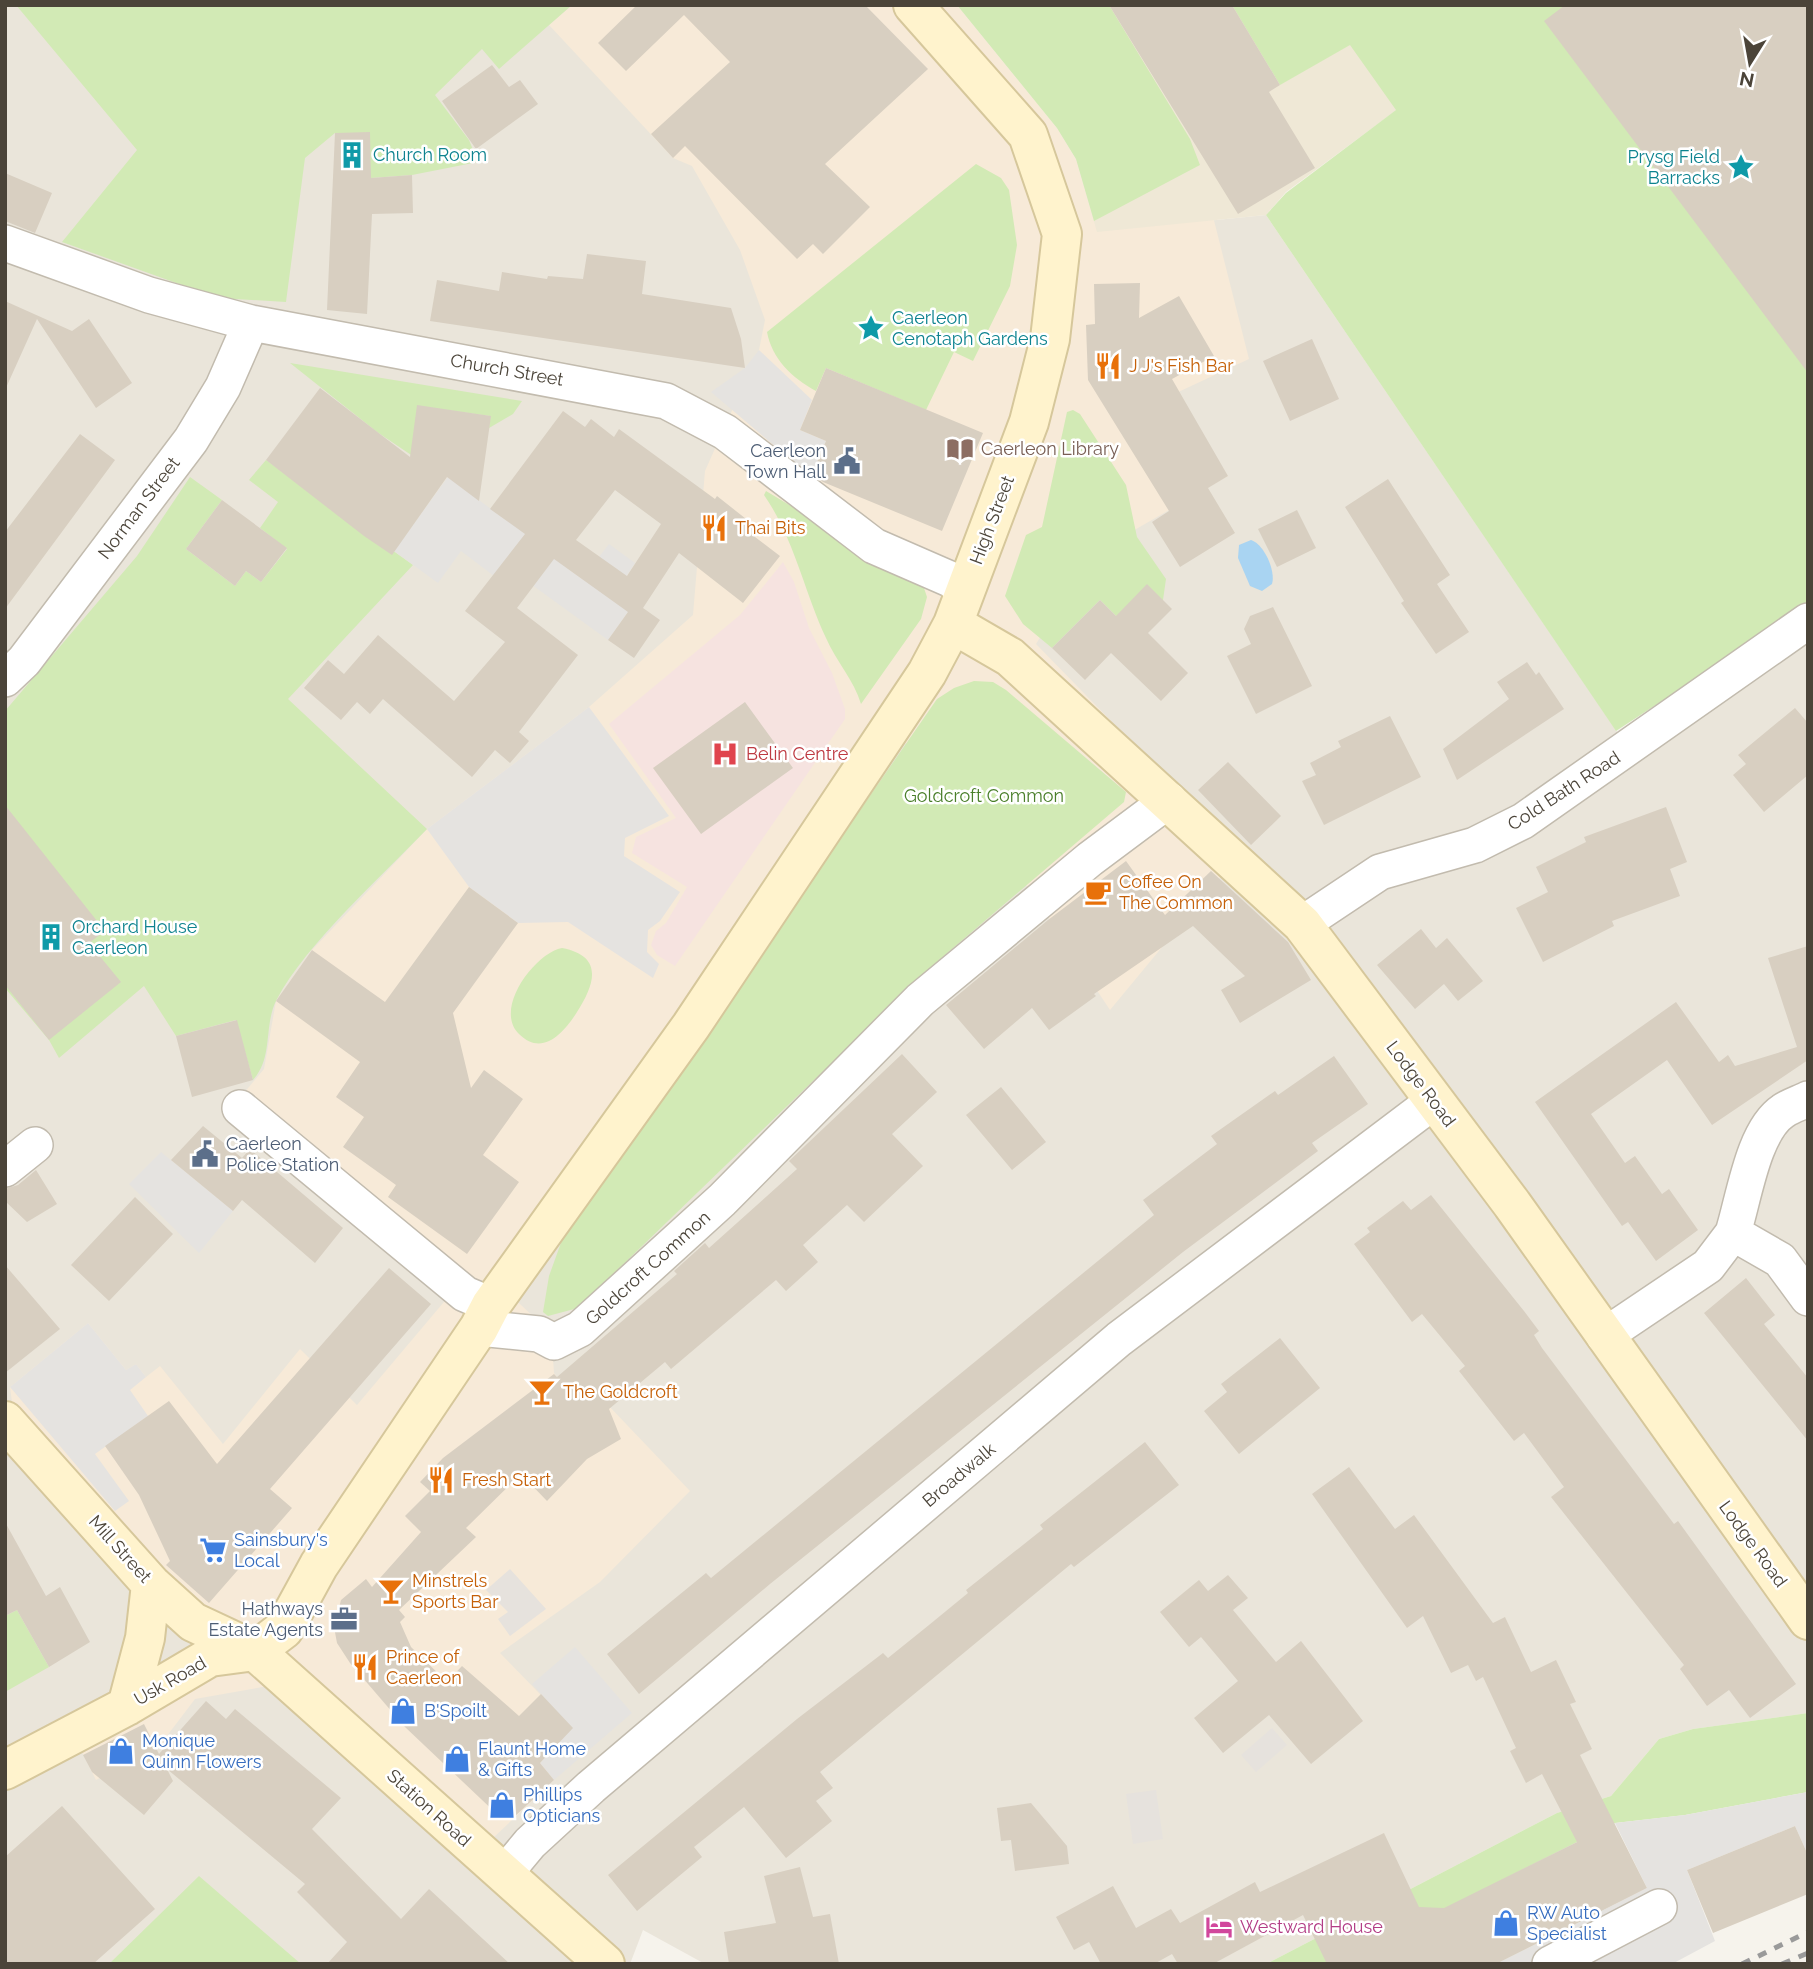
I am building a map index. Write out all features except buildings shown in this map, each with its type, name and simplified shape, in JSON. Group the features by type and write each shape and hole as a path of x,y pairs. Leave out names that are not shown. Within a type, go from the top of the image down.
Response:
{"street":[{"name":"High Street","path":"914,5 1028,135 1062,234 1050,340 1029,422 959,609"},
{"name":"Church Street","path":"5,243 149,295 251,323 666,401 724,432 874,546 952,580 959,609"},
{"name":"Norman Street","path":"5,679 24,661 191,440 223,387 251,323"},
{"name":"Lodge Road","path":"959,609 1302,924 1512,1204 1808,1620"},
{"path":"255,1651 285,1629 319,1565 485,1317 691,1026 927,673 959,609"},
{"name":"Cold Bath Road","path":"1302,924 1380,872 1475,845 1523,821 1808,621"},
{"name":"Goldcroft Common","path":"485,1317 539,1334 554,1342 580,1329 722,1200 920,1000 1090,859 1169,800"},
{"path":"1604,1336 1708,1266 1733,1233 1751,1175 1757,1142 1781,1112 1808,1099"},
{"name":"Broadwalk","path":"505,1873 530,1843 591,1787 1119,1339 1434,1101"},
{"path":"240,1108 465,1294 485,1317"},
{"path":"5,1168 35,1145"},
{"path":"1733,1233 1780,1260 1808,1298"},
{"name":"Mill Street","path":"9,1432 151,1584 192,1622 255,1651"},
{"name":"Usk Road","path":"127,1706 145,1638 151,1584"},
{"name":"Station Road","path":"255,1651 466,1842 604,1959"},
{"name":"Usk Road","path":"5,1770 127,1706 210,1657 255,1651"},
{"path":"1550,1964 1659,1907"}],"shaded area":[{"path":"5,5 913,5 1097,232 1266,215 1628,748 1808,620 1808,1713 1693,1729 1659,1739 1611,1796 1557,1813 1266,1964 705,1964 643,1930 630,1964 5,1964"},
{"path":"572,5 957,5 1057,128 1076,159 1094,221 1200,165 1249,359 1174,394 1228,476 1112,543 1074,582 1036,644 1240,853 1110,1010 1031,891 895,731 503,1288 537,1320 553,1358 554,1373 560,1381 607,1404 690,1491 600,1582 500,1653 573,1728 541,1763 554,1780 491,1840 291,1682 195,1699 157,1749 96,1780 73,1734 210,1657 193,1622 16,1433 10,1387 88,1323 126,1370 136,1364 146,1377 160,1366 223,1444 300,1349 357,1405 465,1277 239,1099 264,1069 276,1001 312,950 427,829 589,707 693,615 705,471 759,350 765,320 740,250 692,166 673,158 549,25"},
{"path":"957,5 1538,5 1286,192 1266,215 1097,232 1076,159 1057,128"},
{"path":"759,350 812,400 800,430 826,441 811,477 711,392 745,368"},
{"path":"448,477 499,515 516,492 568,569 582,579 609,544 635,563 617,590 635,602 608,640 503,564 494,576 461,551 438,583 394,551"},
{"name":"Belin Centre","path":"783,562 794,582 809,628 832,673 845,709 845,719 675,966 657,955 651,945 656,931 666,923 687,887 632,853 636,837 676,818 609,724 740,615"},
{"path":"589,707 669,816 625,838 624,856 680,892 660,921 648,930 647,952 659,964 653,978 568,922 518,923 469,887 427,829"},
{"path":"161,1152 233,1211 199,1253 129,1184"},
{"path":"88,1323 126,1370 136,1364 146,1377 130,1390 148,1416 95,1454 129,1501 115,1511 10,1387"},
{"path":"510,1569 546,1609 510,1636 498,1619 508,1612 486,1590"},
{"path":"575,1647 632,1713 554,1780 540,1763 572,1728 532,1684"},
{"path":"1272,1728 1287,1745 1256,1772 1241,1755"},
{"path":"1156,1790 1163,1839 1133,1844 1126,1794"},
{"path":"1808,1792 1808,1855 1795,1826 1687,1870 1715,1941 1672,1964 1496,1964 1647,1888 1615,1823 1685,1815"}],"green space":[{"path":"16,5 572,5 499,69 482,49 435,95 469,140 478,162 412,175 371,178 335,133 305,158 286,302 218,298 62,242 137,150"},
{"path":"957,5 1109,5 1190,139 1200,165 1094,221 1076,159 1057,128"},
{"path":"1232,5 1808,5 1808,605 1616,731 1266,215 1286,193 1396,110 1350,45 1280,85"},
{"path":"976,164 1001,178 1009,190 1017,245 1010,286 973,361 954,352 926,410 826,368 816,391 791,374 773,351 767,332"},
{"path":"290,363 522,401 513,414 489,428 490,416 418,406 432,469 377,432"},
{"path":"1073,410 1080,414 1126,485 1137,537 1166,579 1163,600 1116,616 1100,600 1052,648 1023,624 1005,596 1026,535 1042,527 1067,412"},
{"path":"266,460 413,565 288,699 427,829 325,933 290,978 273,1009 264,1061 253,1080 236,1020 176,1036 144,986 59,1058 49,1040 5,988 5,711 137,556 190,477 222,500 186,549 235,586 246,571 261,582 287,549 260,528 278,502 249,480"},
{"path":"766,491 923,585 927,597 921,619 861,704 826,638 791,547 764,495"},
{"name":"Goldcroft Common","path":"974,681 993,682 1006,690 1126,792 1124,802 932,966 578,1308 548,1316 543,1312 549,1276 562,1240 937,699 954,688"},
{"path":"562,948 585,957 590,964 592,973 588,991 560,1034 545,1043 528,1041 512,1023 514,997 540,960"},
{"path":"17,1610 49,1667 5,1692 5,1616"},
{"path":"1808,1713 1808,1792 1685,1815 1615,1823 1335,1964 1266,1964 1557,1813 1611,1796 1659,1739 1693,1729"},
{"path":"199,1876 301,1964 109,1964"}],"water":[{"path":"1251,540 1264,552 1271,565 1272,584 1262,591 1250,586 1238,558 1239,545"}],"railway":[{"path":"1742,1964 1808,1932"},
{"path":"1782,1964 1808,1953"}],"place":[{"name":"Church Room","path":"352,155"},
{"name":"Prysg Field Barracks","path":"1741,167"},
{"name":"Caerleon Cenotaph Gardens","path":"871,328"},
{"name":"J J's Fish Bar","path":"1108,366"},
{"name":"Caerleon Library","path":"960,449"},
{"name":"Caerleon Town Hall","path":"847,461"},
{"name":"Thai Bits","path":"714,528"},
{"name":"Belin Centre","path":"725,754"},
{"name":"Coffee On The Common","path":"1098,892"},
{"name":"Orchard House Caerleon","path":"51,937"},
{"name":"Caerleon Police Station","path":"205,1154"},
{"name":"The Goldcroft","path":"542,1392"},
{"name":"Fresh Start","path":"441,1480"},
{"name":"Sainsbury's Local","path":"213,1550"},
{"name":"Minstrels Sports Bar","path":"391,1591"},
{"name":"Hathways Estate Agents","path":"344,1619"},
{"name":"Prince of Caerleon","path":"365,1667"},
{"name":"B'Spoilt","path":"403,1711"},
{"name":"Monique Quinn Flowers","path":"121,1751"},
{"name":"Flaunt Home & Gifts","path":"457,1759"},
{"name":"Phillips Opticians","path":"502,1805"},
{"name":"RW Auto Specialist","path":"1506,1923"},
{"name":"Westward House","path":"1219,1927"}]}
